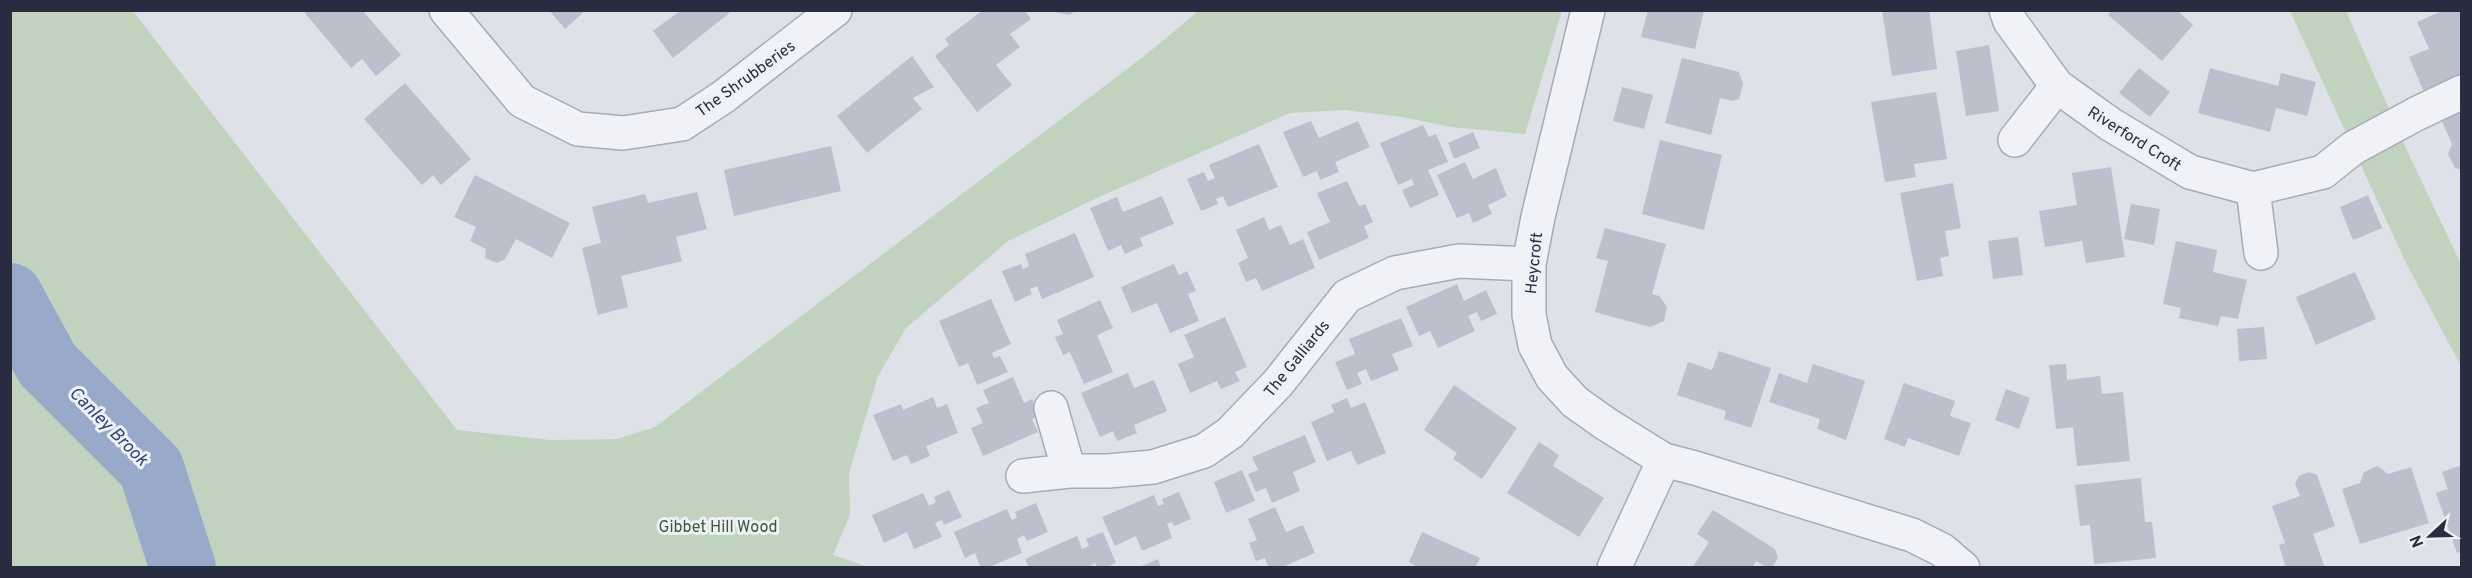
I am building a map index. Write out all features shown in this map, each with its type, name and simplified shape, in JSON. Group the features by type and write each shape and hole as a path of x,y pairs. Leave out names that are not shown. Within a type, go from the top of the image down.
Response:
{"street":[{"name":"The Shrubberies","path":"446,10 522,101 578,129 623,134 682,124 723,97 835,10"},
{"name":"Heycroft","path":"1588,10 1538,217 1529,264 1529,315 1535,345 1552,377 1583,407 1664,460 1912,535 1942,550 1963,567"},
{"name":"Riverford Croft","path":"2006,10 2010,21 2057,86 2110,124 2190,172 2253,189 2323,172 2353,148 2462,92"},
{"path":"2015,140 2057,86"},
{"path":"2253,189 2261,253"},
{"name":"The Galliards","path":"1023,476 1069,471 1108,471 1153,467 1204,451 1230,433 1278,383 1347,296 1395,273 1459,261 1529,264"},
{"path":"1051,408 1069,471"},
{"path":"1614,567 1664,460"}],"green space":[{"name":"Gibbet Hill Wood","path":"10,11 133,11 457,430 550,440 617,439 655,427 1148,53 1198,11 1562,11 1525,134 1451,127 1402,117 1345,110 1290,113 1097,198 1008,241 906,328 878,376 849,473 850,515 833,555 871,568 11,567"},
{"path":"2290,11 2346,11 2410,157 2461,264 2461,366 2405,261"}],"building":[{"path":"307,10 362,10 401,55 376,76 362,59 351,68 305,13"},
{"path":"549,10 586,10 565,29"},
{"path":"681,10 733,10 673,58 653,31"},
{"path":"983,10 1024,10 1031,19 1010,34 1020,47 996,65 1012,85 977,112 935,56 949,45 945,39"},
{"path":"1055,10 1077,10 1069,15 1058,13"},
{"path":"1648,10 1704,10 1695,49 1641,37"},
{"path":"1882,10 1929,10 1937,69 1892,76"},
{"path":"2112,10 2177,10 2193,25 2162,61 2108,15"},
{"path":"2444,10 2462,10 2462,76 2424,92 2409,57 2429,49 2417,22"},
{"path":"1989,45 1999,111 1966,116 1956,51"},
{"path":"912,56 934,87 913,98 922,109 867,153 837,116"},
{"path":"1682,58 1739,72 1743,84 1739,99 1732,101 1720,98 1711,135 1665,123"},
{"path":"2139,68 2170,92 2150,117 2119,93"},
{"path":"2210,68 2278,86 2281,73 2316,82 2307,116 2276,108 2270,132 2198,113"},
{"path":"405,83 471,159 441,185 433,175 422,185 364,119"},
{"path":"1622,87 1653,95 1644,129 1613,121"},
{"path":"1936,92 1947,159 1914,164 1916,177 1885,182 1871,102"},
{"path":"2462,107 2462,170 2455,168 2448,154 2452,144 2440,117"},
{"path":"1311,121 1319,138 1358,121 1370,147 1335,162 1339,172 1320,180 1317,171 1303,177 1283,132"},
{"path":"1423,125 1429,137 1436,134 1448,162 1428,170 1439,195 1410,208 1402,190 1414,185 1412,179 1398,185 1380,143"},
{"path":"1473,132 1480,148 1454,159 1448,143"},
{"path":"1660,140 1722,155 1704,230 1642,214"},
{"path":"1259,144 1278,187 1228,207 1223,196 1216,199 1218,204 1201,211 1187,179 1204,172 1208,181 1215,178 1209,165"},
{"path":"831,146 841,191 734,216 724,170"},
{"path":"1465,162 1473,179 1496,168 1507,196 1488,205 1492,214 1473,223 1469,213 1457,218 1437,175"},
{"path":"2111,167 2125,257 2086,263 2082,241 2045,247 2039,211 2077,205 2072,173"},
{"path":"475,175 570,223 552,258 516,239 505,259 497,263 485,258 486,249 470,241 476,227 454,217"},
{"path":"1347,181 1359,206 1365,204 1373,222 1364,226 1369,238 1319,260 1307,232 1330,222 1317,193"},
{"path":"1953,183 1961,228 1945,231 1949,256 1940,258 1943,276 1917,281 1900,193"},
{"path":"697,192 707,229 676,237 682,261 621,276 628,307 598,315 582,248 601,243 592,207 645,194 648,203"},
{"path":"2368,195 2382,228 2353,240 2340,207"},
{"path":"1162,196 1174,224 1140,238 1143,246 1125,254 1121,245 1108,251 1090,208 1117,197 1123,212"},
{"path":"2131,204 2160,209 2154,245 2124,239"},
{"path":"1264,217 1269,230 1281,225 1290,245 1303,239 1315,268 1262,291 1256,278 1246,282 1238,263 1248,258 1236,230"},
{"path":"1605,228 1666,244 1652,294 1659,296 1667,307 1664,321 1650,327 1595,312 1608,261 1596,258"},
{"path":"1075,233 1094,277 1042,299 1037,286 1030,289 1032,294 1015,302 1002,271 1021,264 1023,269 1029,266 1025,254"},
{"path":"2018,237 2023,275 1993,279 1988,241"},
{"path":"2176,241 2217,250 2213,272 2247,280 2238,319 2221,316 2218,326 2179,318 2181,308 2163,304"},
{"path":"1174,264 1179,275 1187,271 1196,291 1188,294 1199,321 1170,333 1157,303 1132,313 1121,287"},
{"path":"2355,272 2376,319 2316,345 2296,297"},
{"path":"1457,284 1464,301 1486,290 1497,314 1481,321 1477,312 1468,316 1475,331 1438,348 1430,331 1419,336 1406,307"},
{"path":"991,299 1011,344 992,353 994,358 1000,356 1008,372 977,385 968,363 959,367 939,321"},
{"path":"1100,300 1113,328 1097,335 1113,372 1084,384 1070,352 1063,355 1055,337 1063,334 1057,320"},
{"path":"1225,317 1247,367 1235,372 1240,381 1221,389 1217,381 1190,393 1178,364 1194,357 1184,335"},
{"path":"1401,318 1413,346 1392,354 1399,370 1371,381 1366,369 1357,373 1362,384 1347,390 1335,362 1355,354 1349,339"},
{"path":"2264,327 2267,359 2239,361 2237,329"},
{"path":"1719,351 1771,368 1751,428 1724,419 1726,411 1677,395 1688,362 1712,370"},
{"path":"1813,364 1865,381 1846,440 1817,429 1820,419 1769,402 1779,373 1807,383"},
{"path":"2066,364 2067,380 2100,376 2102,394 2123,392 2130,461 2077,466 2073,427 2056,429 2049,365"},
{"path":"1128,373 1134,388 1154,380 1167,411 1134,425 1137,433 1117,441 1113,431 1100,437 1081,393"},
{"path":"1013,377 1024,403 1032,399 1039,416 1032,419 1038,432 983,456 971,428 983,423 976,408 989,403 983,390"},
{"path":"1904,383 1955,401 1950,416 1971,423 1959,456 1908,438 1905,447 1884,439"},
{"path":"1454,385 1517,428 1482,479 1453,459 1457,453 1424,430"},
{"path":"2006,389 2030,398 2019,429 1995,420"},
{"path":"933,397 937,408 947,404 958,433 926,446 930,456 911,464 907,455 893,461 873,415 901,404 903,410"},
{"path":"1347,398 1351,408 1365,402 1386,453 1357,465 1351,451 1327,461 1311,422 1334,412 1331,405"},
{"path":"1305,435 1316,462 1293,472 1300,491 1272,503 1266,488 1256,492 1248,474 1258,470 1252,457"},
{"path":"1539,442 1559,455 1553,466 1604,498 1579,537 1507,493"},
{"path":"2462,465 2462,551 2457,553 2436,493 2448,489 2442,472"},
{"path":"2378,466 2388,474 2411,467 2429,523 2360,544 2342,489 2360,483 2364,472"},
{"path":"1242,470 1255,501 1226,513 1214,482"},
{"path":"2309,472 2317,475 2335,526 2313,534 2325,568 2286,568 2279,545 2285,543 2272,506 2300,496 2295,484 2299,476"},
{"path":"2141,478 2145,522 2152,522 2156,558 2094,564 2090,525 2080,526 2075,485"},
{"path":"949,490 962,517 944,525 942,520 935,523 942,537 914,549 907,532 884,543 872,515 923,493 929,506 936,502 934,497"},
{"path":"1179,492 1191,519 1174,526 1172,522 1167,524 1172,538 1142,551 1136,536 1115,546 1102,517 1154,495 1158,506 1164,504 1162,499"},
{"path":"1036,503 1048,532 1027,541 1024,535 1017,539 1022,553 987,568 981,568 975,553 965,558 954,532 1007,509 1012,520 1017,518 1015,512"},
{"path":"1275,507 1286,532 1303,525 1315,553 1280,568 1269,568 1265,558 1256,561 1249,543 1257,540 1248,519"},
{"path":"1713,510 1775,549 1778,558 1773,566 1766,567 1756,561 1752,568 1692,568 1709,542 1697,534"},
{"path":"1103,532 1116,563 1104,568 1097,568 1095,563 1090,566 1091,568 1029,568 1025,559 1077,536 1082,549 1089,546 1086,539"},
{"path":"1422,532 1480,558 1475,568 1419,568 1409,562"},
{"path":"1158,559 1161,568 1137,568"}],"waterway":[{"name":"Canley Brook","path":"10,296 47,364 151,468 183,568"}]}
